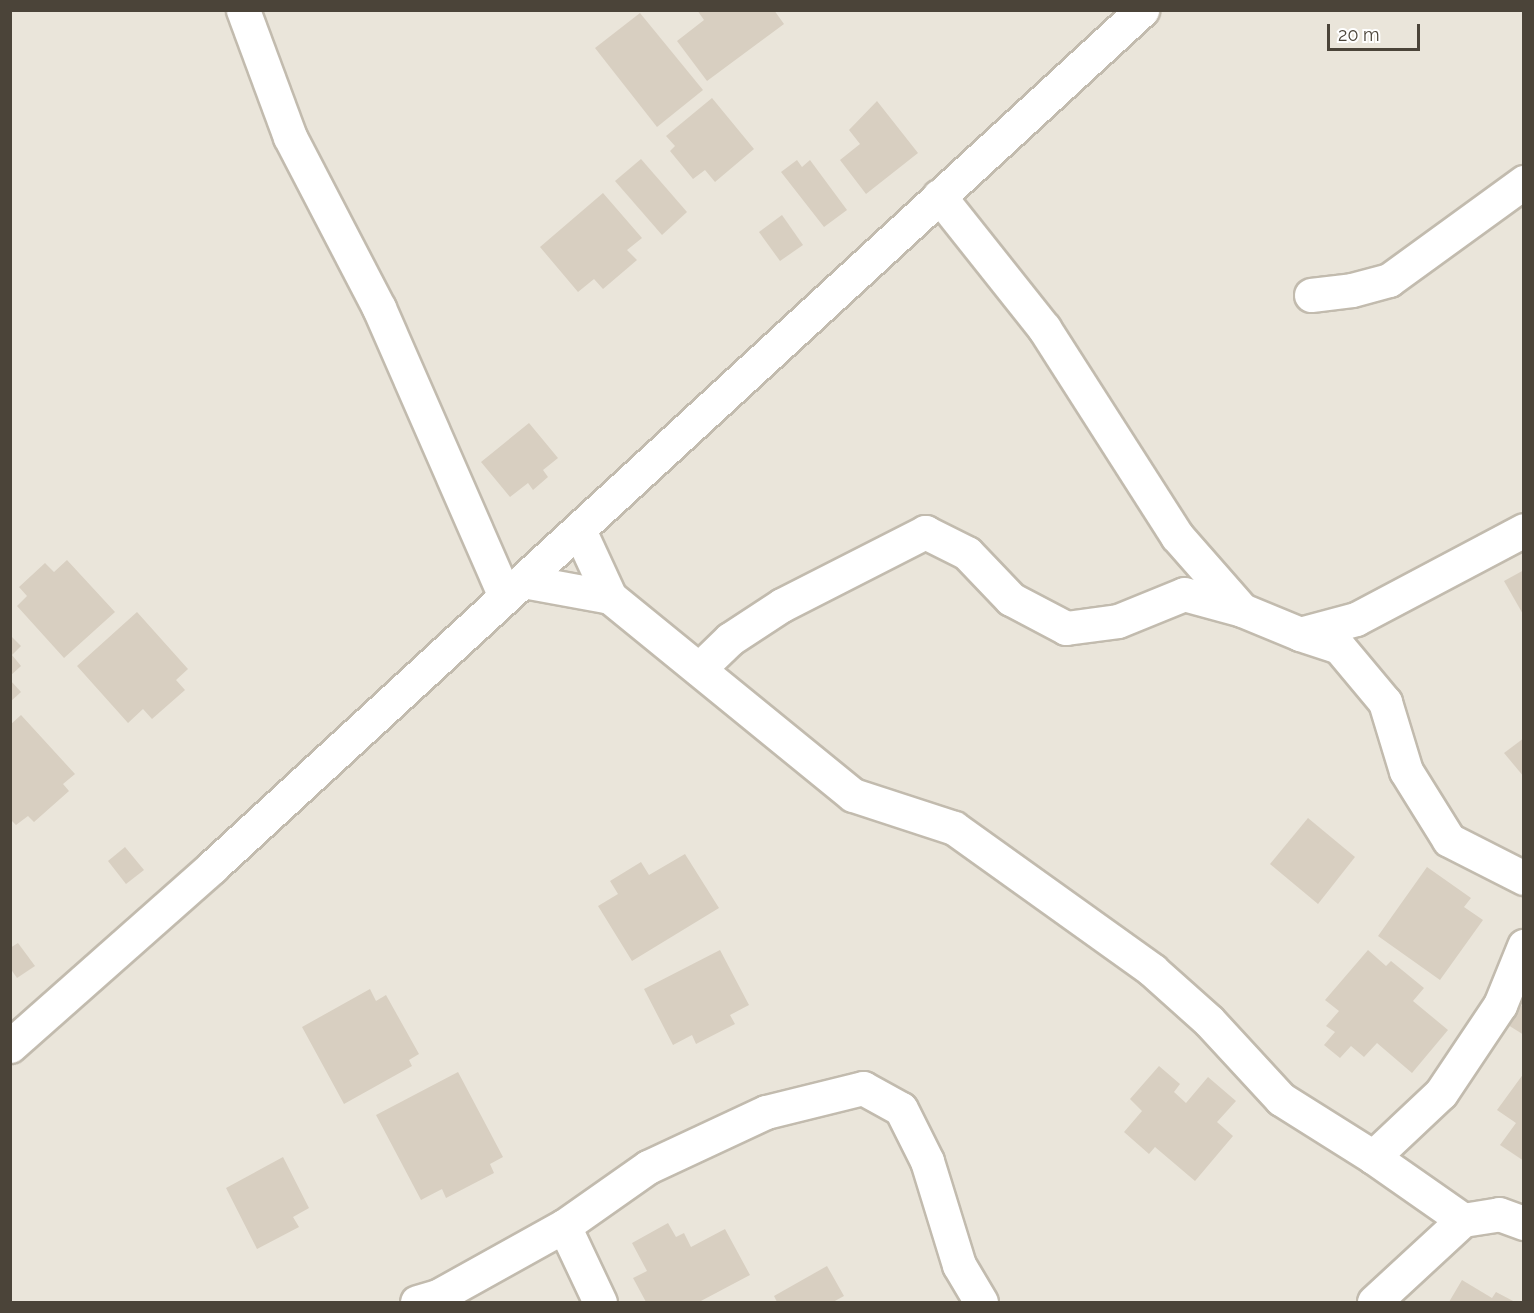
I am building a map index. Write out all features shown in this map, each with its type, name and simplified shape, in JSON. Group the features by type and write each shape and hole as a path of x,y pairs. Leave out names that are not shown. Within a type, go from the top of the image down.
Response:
{"street":[{"path":"243,10 290,137 379,308 514,589"},
{"path":"10,1046 212,867 1142,10"},
{"path":"1311,295 1352,290 1389,280 1524,182"},
{"path":"939,196 1044,328 1177,536 1242,610"},
{"path":"579,530 610,597 853,795 954,828 1152,970 1209,1020 1281,1099 1373,1157 1463,1220"},
{"path":"1300,634 1356,619 1524,530"},
{"path":"699,669 730,639 782,605 925,532 967,553 1011,599 1066,628 1118,621 1184,594 1242,610 1339,647 1385,702 1406,771 1449,840 1524,879"},
{"path":"514,589 610,597"},
{"path":"1373,1157 1442,1093 1500,1005 1524,946"},
{"path":"417,1302 457,1286 564,1226 648,1167 766,1112 863,1088 901,1109 927,1161 959,1265 981,1302"},
{"path":"1374,1302 1463,1220 1499,1214 1524,1223"},
{"path":"564,1226 600,1302"}],"shaded area":[{"path":"11,11 1523,11 1523,1302 11,1302"}],"building":[{"path":"697,10 774,10 784,24 707,81 677,41 704,20"},
{"path":"640,13 703,90 657,127 595,48"},
{"path":"712,98 754,149 715,182 705,170 693,179 670,151 675,146 666,136"},
{"path":"877,101 918,153 866,194 840,160 860,144 849,130"},
{"path":"641,159 687,212 662,235 615,181"},
{"path":"797,160 802,167 810,160 847,210 824,227 781,172"},
{"path":"603,193 642,238 627,250 637,260 603,289 594,279 578,292 540,247"},
{"path":"782,215 803,245 780,261 759,232"},
{"path":"529,423 558,458 543,470 548,477 533,490 528,483 510,497 481,462"},
{"path":"67,560 115,612 64,658 17,606 27,596 19,587 45,563 54,572"},
{"path":"1524,570 1524,616 1504,581"},
{"path":"137,612 188,669 176,680 185,690 152,719 143,709 128,723 77,666"},
{"path":"10,635 21,646 12,655 21,666 10,676"},
{"path":"10,680 21,692 10,702"},
{"path":"21,715 75,774 63,784 69,791 34,822 28,816 16,825 10,819 10,725"},
{"path":"1524,738 1524,777 1504,753"},
{"path":"1308,818 1355,857 1318,904 1270,864"},
{"path":"125,847 144,870 126,884 108,861"},
{"path":"685,854 719,908 632,961 598,906 618,894 610,881 641,862 649,875"},
{"path":"1427,867 1471,898 1464,907 1483,920 1440,980 1378,936"},
{"path":"18,943 35,966 17,978 10,968 10,948"},
{"path":"720,950 749,1005 730,1015 735,1024 696,1044 692,1035 673,1045 644,989"},
{"path":"1368,950 1386,966 1391,961 1424,988 1413,1001 1448,1030 1412,1073 1377,1043 1364,1057 1351,1046 1340,1058 1324,1045 1335,1032 1326,1026 1339,1011 1325,1000"},
{"path":"370,989 376,1001 386,995 419,1054 409,1060 412,1066 344,1104 302,1027"},
{"path":"1524,1002 1524,1035 1508,1025"},
{"path":"1159,1066 1180,1084 1174,1092 1186,1103 1208,1077 1236,1101 1217,1122 1233,1136 1195,1181 1155,1147 1149,1154 1124,1132 1142,1111 1130,1099"},
{"path":"458,1072 503,1157 490,1164 494,1173 446,1198 442,1189 421,1200 376,1115"},
{"path":"1524,1073 1524,1161 1500,1145 1516,1123 1497,1110"},
{"path":"283,1157 309,1208 293,1217 299,1227 257,1249 226,1188"},
{"path":"668,1223 676,1237 684,1233 691,1247 725,1229 750,1275 699,1302 646,1302 633,1278 647,1271 632,1243"},
{"path":"827,1266 844,1296 833,1302 777,1302 774,1296"},
{"path":"1462,1280 1492,1298 1496,1292 1515,1302 1449,1302"}]}
